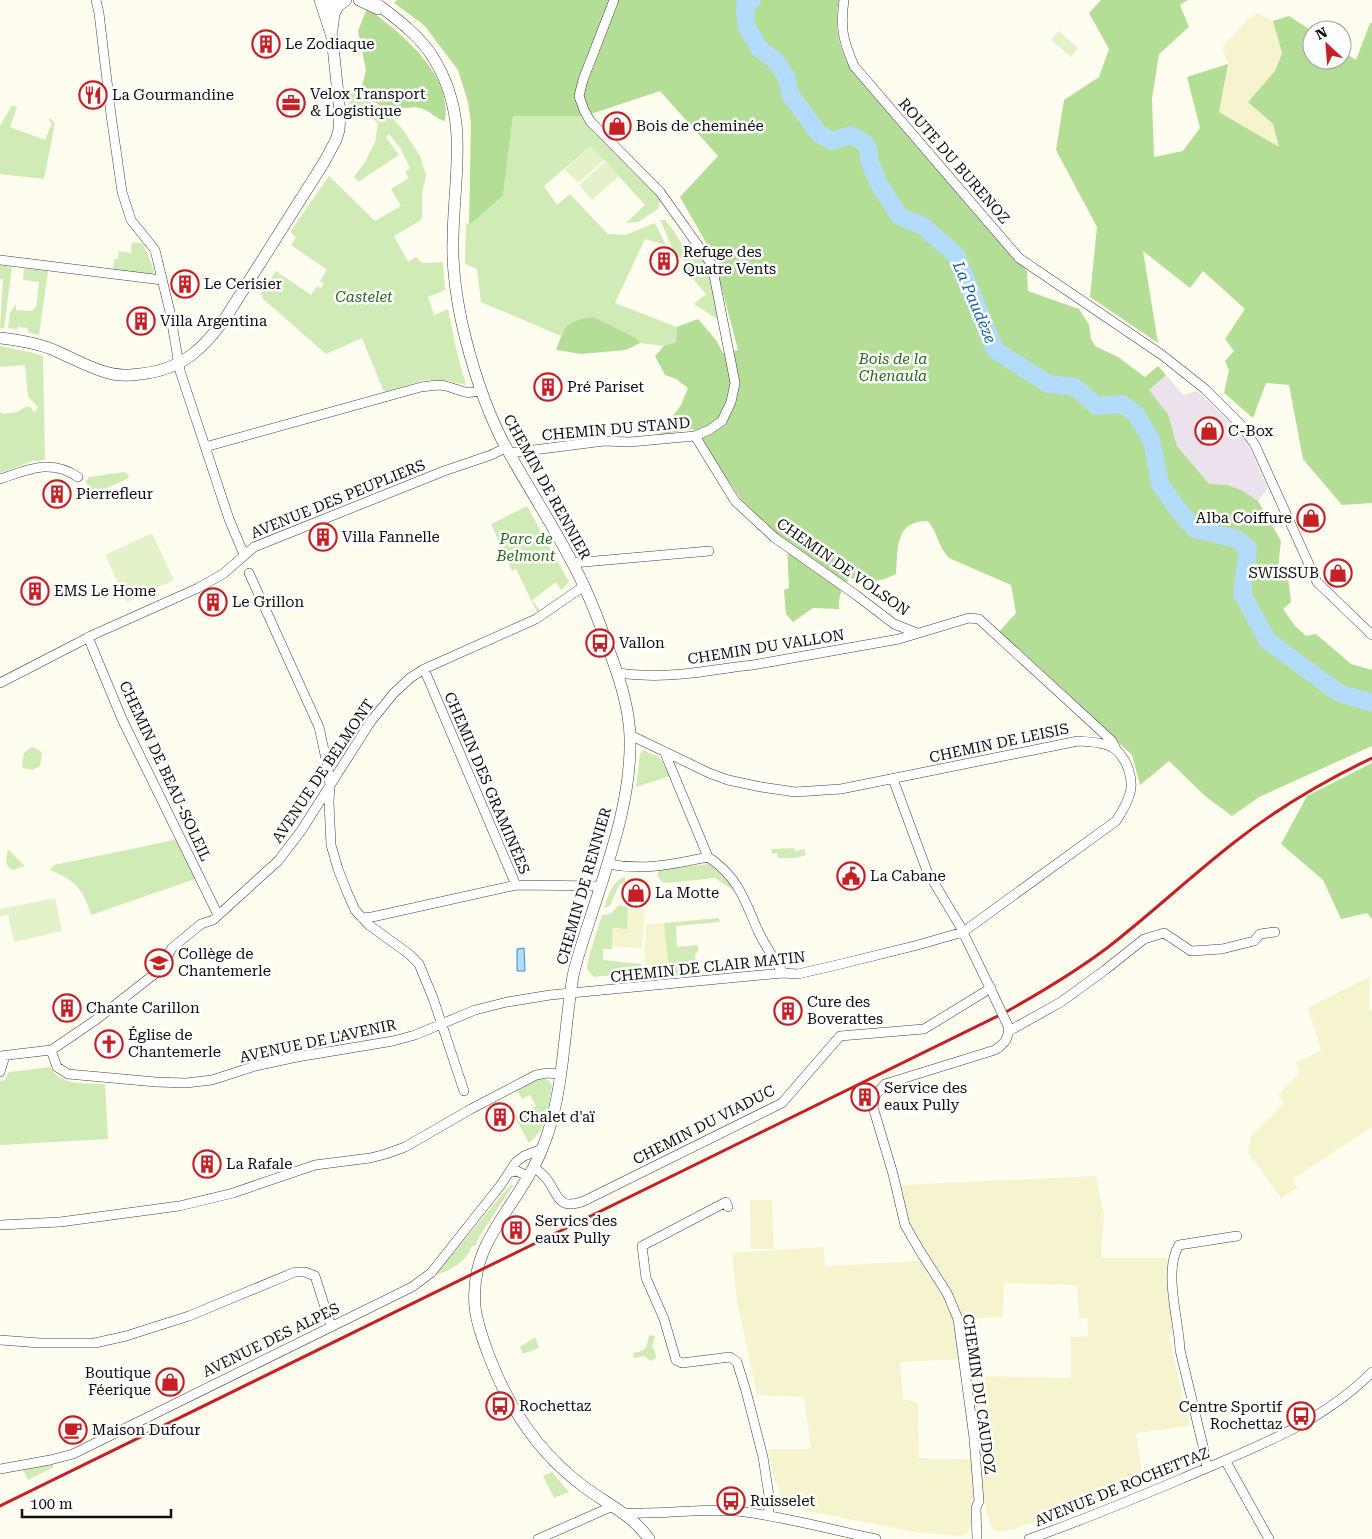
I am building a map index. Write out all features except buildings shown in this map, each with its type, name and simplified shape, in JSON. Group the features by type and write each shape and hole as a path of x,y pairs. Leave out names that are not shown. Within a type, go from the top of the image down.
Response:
{"street":[{"path":"96,0 102,31 120,184 131,220 156,250 170,312 178,364 229,519 242,550 246,554"},
{"path":"320,0 332,37"},
{"path":"0,338 44,346 95,369 128,376 153,373 178,364 197,351 216,332 323,164 336,140 339,130 340,113 332,37 334,14 331,0"},
{"path":"334,14 338,6 346,0"},
{"name":"CHEMIN DE RENNIER","path":"359,0 387,12"},
{"name":"CHEMIN DE RENNIER","path":"372,0 414,35 432,56 447,85 454,106 458,131 452,246 454,273 459,308 471,362 490,414 508,450 573,563 584,586 618,673 630,735 624,798 608,864 577,959 551,1121 542,1149 531,1172 488,1238 475,1285 475,1307 480,1333 502,1387 521,1421 564,1470 582,1485 623,1513 649,1539"},
{"name":"CHEMIN DU STAND","path":"508,450 604,441 630,442 695,436 709,430 722,420 731,402 736,383 712,265 660,192 590,121 584,110 580,96 583,80 614,0"},
{"name":"ROUTE DU BURENOZ","path":"844,0 842,14 844,42 854,66 1019,258 1170,360 1205,389 1242,426 1255,445 1318,582 1372,635"},
{"path":"0,260 162,280"},
{"path":"206,447 421,387 444,386 462,393 474,393 482,390"},
{"name":"CHEMIN DE VOLSON","path":"695,436 735,501 775,538 894,624 917,633 969,618 979,619 1112,741 1116,749"},
{"name":"AVENUE DES PEUPLIERS","path":"0,683 88,637 198,588 224,574 254,547 444,471 508,450"},
{"path":"0,480 31,469 47,466 69,470 78,476"},
{"path":"573,563 709,551"},
{"path":"249,573 319,727 330,786 331,845 347,892 355,910 362,918 380,934 409,954 419,964 425,975 464,1091"},
{"name":"AVENUE DE BELMONT","path":"2,1056 51,1050 97,1019 161,968 172,948 201,924 213,920 278,861 301,832 381,707 410,678 424,669 536,619 584,586"},
{"name":"CHEMIN DU VALLON","path":"618,673 685,674 753,665 890,640 917,633"},
{"name":"CHEMIN DE BEAU-SOLEIL","path":"88,637 122,718 218,915"},
{"name":"CHEMIN DES GRAMINÉES","path":"424,669 516,885 600,886"},
{"name":"CHEMIN DE LEISIS","path":"630,735 709,773 728,780 778,790 811,792 841,789 1078,741 1097,742 1116,749"},
{"path":"963,932 1116,820 1125,807 1131,791 1126,762 1116,749"},
{"path":"664,751 708,857 718,863 733,879 746,899 760,934 783,973"},
{"path":"893,779 922,862 963,932 992,990 1008,1028"},
{"path":"608,864 636,868 654,867 708,857"},
{"path":"362,918 372,918 516,885"},
{"name":"CHEMIN DE CLAIR MATIN","path":"570,994 783,973 798,974 918,946 963,932"},
{"name":"CHEMIN DU CAUDOZ","path":"977,1539 976,1508 979,1500 974,1438 958,1320 947,1293 905,1225 891,1165 873,1106 875,1096 885,1084 995,1050 1006,1041 1008,1028 1061,1002 1105,970 1144,938 1164,933 1191,951 1222,949 1254,941 1260,934 1274,932"},
{"name":"CHEMIN DU VIADUC","path":"531,1172 547,1179 557,1199 564,1204 574,1205 782,1103 840,1036 924,1029 992,990"},
{"name":"AVENUE DE L'AVENIR","path":"51,1050 57,1067 68,1074 186,1083 212,1080 255,1066 297,1056 415,1035 475,1010 507,1002 570,994"},
{"path":"0,1072 2,1056"},
{"path":"0,1225 60,1222 179,1206 234,1193 310,1166 386,1154 405,1147 471,1109 536,1075 547,1073 560,1074"},
{"name":"AVENUE DES ALPES","path":"0,1469 42,1462 72,1454 412,1287 431,1273 511,1172 516,1162 524,1156 542,1149"},
{"path":"511,1172 531,1172"},
{"path":"728,1207 726,1202 642,1246 646,1278 664,1318 676,1360 682,1363 730,1357 737,1362 748,1396 763,1457 770,1502 768,1516"},
{"path":"1207,1468 1180,1350 1180,1334 1175,1311 1172,1266 1174,1253 1179,1245 1237,1236"},
{"path":"0,1340 40,1343 95,1342 126,1336 189,1316 295,1272 305,1272 315,1276 331,1326"},
{"name":"AVENUE DE ROCHETTAZ","path":"1029,1539 1090,1516 1278,1437 1338,1402 1372,1372"},
{"name":"AVENUE DE ROCHETTAZ","path":"1225,1460 1269,1539"},
{"path":"538,1539 612,1506"},
{"path":"623,1513 744,1512 876,1539"}],"shaded area":[{"path":"1258,13 1273,21 1282,52 1275,71 1248,102 1273,124 1279,148 1219,112 1228,64 1222,48 1248,19"},
{"path":"1166,375 1183,395 1197,391 1246,440 1268,488 1258,501 1243,491 1228,485 1209,484 1177,446 1168,414 1149,390"},
{"path":"628,909 645,910 642,948 612,946 613,928 627,929"},
{"path":"664,923 669,966 644,967 646,925"},
{"path":"1370,976 1369,1009 1372,1012 1372,1127 1293,1179 1297,1188 1281,1198 1248,1153 1251,1136 1284,1103 1278,1095 1299,1073 1296,1063 1321,1050 1308,1008"},
{"path":"1096,1176 1104,1216 1101,1258 1167,1258 1176,1333 1168,1334 1190,1426 1136,1433 1144,1484 1093,1506 1015,1529 998,1532 992,1528 985,1504 982,1501 971,1379 980,1376 1071,1378 1071,1337 1088,1336 1087,1318 1079,1318 1077,1285 1004,1283 1003,1317 962,1319 956,1301 909,1225 900,1185"},
{"path":"750,1200 772,1200 774,1249 751,1249"},
{"path":"824,1247 825,1266 920,1261 943,1295 956,1326 961,1359 900,1362 903,1399 918,1403 919,1458 971,1459 974,1471 974,1498 970,1504 971,1526 968,1532 962,1536 921,1533 792,1508 788,1501 778,1498 779,1488 773,1476 768,1449 811,1449 804,1397 757,1395 737,1302 732,1253"}],"green space":[{"name":"Bois de la Chenaula","path":"397,0 839,0 838,35 850,68 1027,271 1028,291 1079,309 1089,325 1091,339 1095,346 1118,357 1145,377 1158,366 1166,375 1149,390 1168,414 1177,446 1209,484 1228,485 1243,491 1258,501 1281,541 1278,567 1288,577 1291,602 1283,609 1295,626 1306,636 1316,634 1351,664 1372,670 1372,746 1259,797 1232,816 1205,796 1169,761 1140,785 1132,755 998,633 1016,613 1011,585 949,558 942,549 928,521 917,522 903,531 898,546 896,574 873,581 850,578 841,592 839,609 813,608 793,622 786,614 784,590 789,588 787,544 741,499 693,429 659,435 681,405 688,388 676,379 665,375 655,356 664,346 676,342 677,327 698,319 716,340 723,353 738,350 713,255 680,197 718,156 660,91 585,116 513,116 503,196 469,225 471,124 468,102 458,70 424,25 394,3"},
{"path":"1101,0 1188,0 1180,5 1189,27 1159,54 1152,99 1154,157 1183,151 1200,128 1187,77 1228,64 1219,112 1279,147 1273,124 1248,102 1275,71 1282,53 1273,21 1289,16 1302,24 1302,70 1352,70 1352,57 1356,60 1370,23 1372,23 1372,503 1342,505 1303,459 1289,385 1266,383 1253,418 1224,393 1229,370 1225,361 1234,351 1225,339 1245,309 1203,271 1190,288 1143,251 1158,343 1090,297 1097,227 1056,150 1064,100 1099,77 1109,49 1089,13"},
{"path":"367,8 408,42 433,71 441,87 445,104 445,121 426,110 415,107 389,111 359,92 366,70 358,31"},
{"path":"1059,31 1078,48 1071,57 1051,40"},
{"name":"Castelet","path":"349,88 388,113 404,131 420,156 426,175 422,193 422,217 421,220 394,236 408,262 416,257 422,263 443,262 445,290 428,297 434,315 448,309 466,385 449,381 424,380 384,392 362,338 326,354 262,298 263,296 260,294 276,271 311,295 317,286 321,288 324,284 320,281 327,270 291,245 296,237 290,232 329,176 375,221 401,206 391,189 409,178 405,172 410,168 401,149 389,134 386,137 399,155 358,182 354,177 365,162 375,142 378,123 349,104"},
{"path":"12,105 17,107 10,127 45,140 52,123 49,122 50,118 55,123 44,179 0,174 0,126"},
{"path":"513,116 581,116 594,133 657,195 660,201 658,209 638,222 626,223 645,205 591,146 544,186 557,205 570,194 608,234 625,235 655,223 666,245 645,239 615,303 677,327 676,342 664,346 640,343 636,338 594,317 565,330 561,336 481,302 477,269 465,264 466,222 469,225 503,196"},
{"path":"591,146 604,160 578,183 565,169"},
{"path":"606,161 619,176 592,200 579,185"},
{"path":"660,220 665,220 672,228 685,249 698,253 706,262 720,321 694,304 706,294 686,271 689,264 675,254"},
{"path":"132,242 141,243 147,252 154,271 152,275 113,271 114,259 118,259 119,251 131,253"},
{"path":"0,265 12,267 4,328 0,328 3,279 0,279"},
{"path":"24,268 48,271 39,335 28,332 28,328 8,328 10,313 15,305 16,310 33,311 36,308 39,282 23,280"},
{"path":"594,317 636,338 640,343 626,350 581,354 556,350 562,334 568,325 578,320"},
{"path":"0,346 43,356 45,460 33,461 0,473 0,412 4,414 17,412 27,406 32,408 34,413 38,407 28,397 25,365 0,367"},
{"path":"124,472 128,474 129,478 98,492 89,489 86,481 89,477"},
{"name":"Parc de Belmont","path":"527,506 569,582 561,590 556,582 532,600 541,612 538,614 516,569 512,571 491,524"},
{"path":"152,533 174,580 127,602 105,555"},
{"path":"32,747 42,753 40,766 32,770 23,768 22,765 24,753"},
{"path":"643,750 659,757 670,776 636,787 640,754"},
{"path":"1372,763 1372,919 1367,913 1341,919 1323,880 1281,844 1307,796"},
{"path":"179,839 182,844 180,848 195,879 91,915 82,892 72,882 50,870 54,865"},
{"path":"794,848 795,851 804,849 806,855 795,858 778,858 777,853 772,854 772,849"},
{"path":"8,849 24,866 13,870 8,867 6,858"},
{"path":"708,864 721,871 736,892 715,878 667,883 662,882 657,875 659,870"},
{"path":"625,877 625,883 619,885 610,906 604,908 614,886 620,879"},
{"path":"55,898 62,931 14,942 8,915 0,916 0,909"},
{"path":"619,905 628,907 627,929 613,928 612,949 603,949 603,960 641,964 640,973 594,977 587,969 588,960 602,915 610,914"},
{"path":"719,918 720,922 676,926 677,947 698,945 698,951 695,955 697,974 670,977 664,923"},
{"path":"50,1067 60,1078 74,1082 105,1084 108,1139 0,1145 0,1081 5,1080 9,1072"},
{"path":"541,1078 548,1080 552,1086 548,1111 541,1130 529,1143 515,1117 536,1106 530,1095 522,1099 517,1090"},
{"path":"511,1184 513,1186 480,1235 475,1246 472,1246 458,1265 435,1275"},
{"path":"649,1335 655,1336 652,1347 656,1358 651,1361 644,1356 634,1358 633,1353 645,1348"},
{"path":"535,1337 539,1348 523,1354 520,1347"},
{"path":"52,1463 54,1467 28,1480 23,1470"},
{"path":"552,1472 569,1492 554,1498 543,1476"}],"water":[{"path":"524,948 525,971 517,971 517,949"}],"waterway":[{"name":"La Paudèze","path":"752,0 745,4 746,26 760,49 775,60 787,78 790,94 819,134 832,141 850,135 864,142 869,150 869,160 878,182 899,216 923,226 956,255 995,350 1048,384 1075,387 1097,406 1122,404 1136,414 1152,441 1160,484 1179,511 1195,529 1237,539 1248,548 1242,594 1268,641 1339,693 1372,703"}],"railway":[{"path":"0,1506 1004,1013 1057,982 1107,948 1220,854 1268,817 1336,776 1372,758"}],"place":[{"name":"Le Zodiaque","path":"266,44"},
{"name":"La Gourmandine","path":"93,95"},
{"name":"Velox Transport & Logistique","path":"291,103"},
{"name":"Bois de cheminée","path":"617,126"},
{"name":"Refuge des Quatre Vents","path":"664,261"},
{"name":"Le Cerisier","path":"185,284"},
{"name":"Villa Argentina","path":"141,321"},
{"name":"Pré Pariset","path":"548,387"},
{"name":"C-Box","path":"1209,431"},
{"name":"Pierrefleur","path":"57,494"},
{"name":"Alba Coiffure","path":"1311,518"},
{"name":"Villa Fannelle","path":"323,537"},
{"name":"SWISSUB","path":"1338,573"},
{"name":"EMS Le Home","path":"35,591"},
{"name":"Le Grillon","path":"213,602"},
{"name":"Vallon","path":"600,643"},
{"name":"La Cabane","path":"851,876"},
{"name":"La Motte","path":"636,893"},
{"name":"Collège de Chantemerle","path":"159,963"},
{"name":"Chante Carillon","path":"67,1008"},
{"name":"Cure des Boverattes","path":"788,1011"},
{"name":"Église de Chantemerle","path":"109,1044"},
{"name":"Service des eaux Pully","path":"865,1097"},
{"name":"Chalet d'aï","path":"500,1117"},
{"name":"La Rafale","path":"207,1164"},
{"name":"Servics des eaux Pully","path":"516,1230"},
{"name":"Boutique Féerique","path":"170,1382"},
{"name":"Rochettaz","path":"500,1406"},
{"name":"Centre Sportif Rochettaz","path":"1301,1416"},
{"name":"Maison Dufour","path":"73,1430"},
{"name":"Ruisselet","path":"731,1501"}]}
